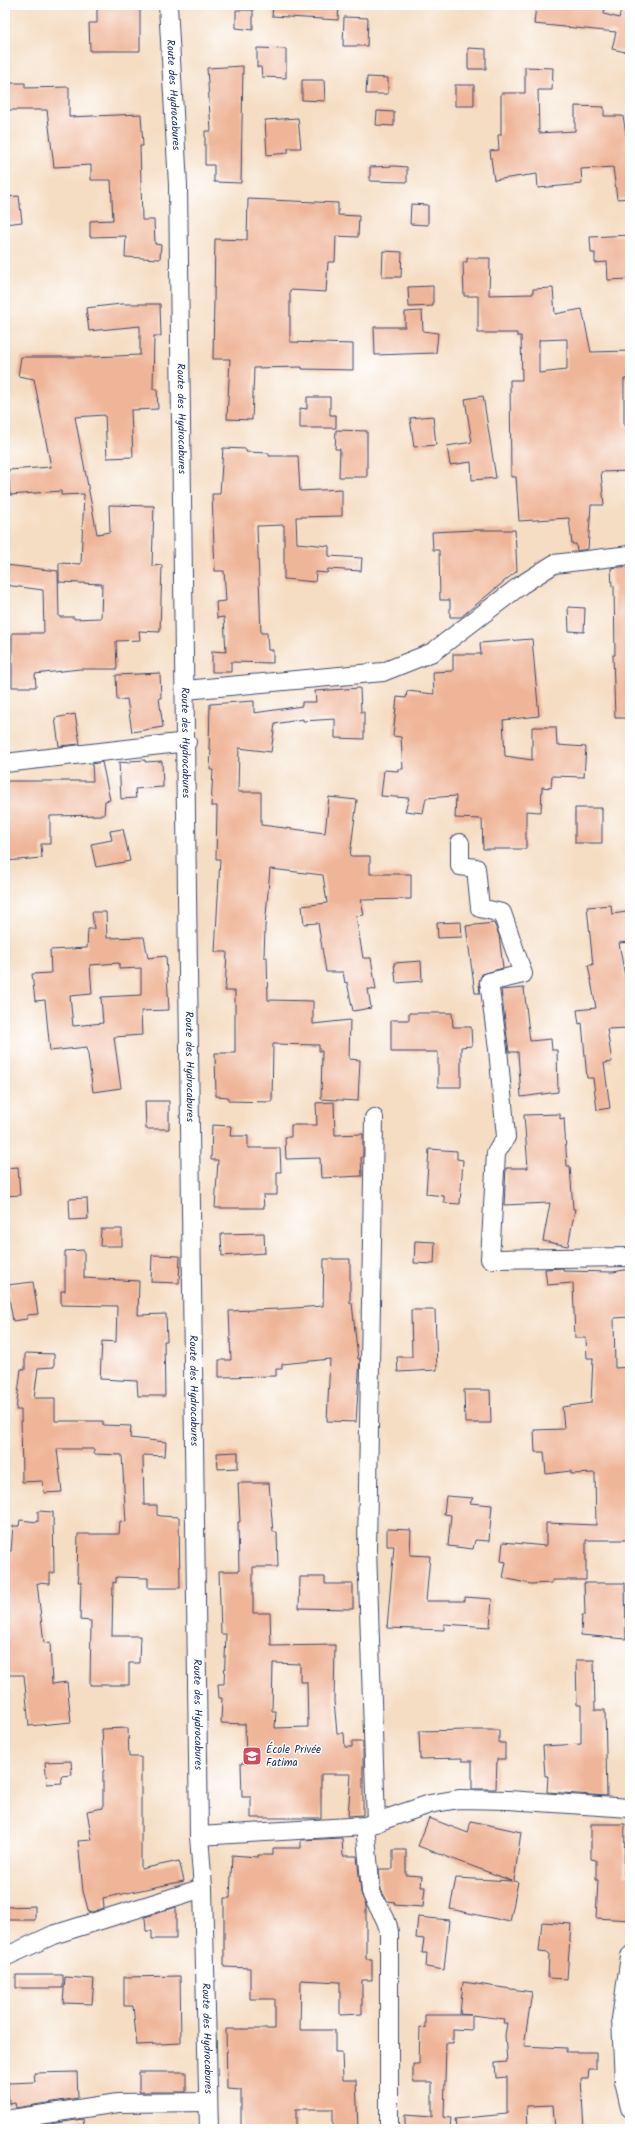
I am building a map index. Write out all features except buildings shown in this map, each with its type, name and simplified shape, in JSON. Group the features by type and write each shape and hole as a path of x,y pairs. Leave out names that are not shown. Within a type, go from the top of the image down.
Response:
{"street":[{"name":"Route des Hydrocabures","path":"168,5 178,185 184,690 187,742 188,1034 198,1836 203,1888 209,2129"},
{"path":"184,690 383,672 433,652 521,585 554,564 630,554"},
{"path":"5,763 187,742"},
{"path":"460,843 460,866 476,868 480,908 502,913 522,974 489,982 498,1049 506,1137 496,1153 490,1259 630,1257"},
{"path":"374,1118 367,1549 371,1892 374,1902 388,1921 389,1932 389,2129"},
{"path":"198,1836 371,1825 430,1804 459,1799 508,1800 630,1808"},
{"path":"5,1958 53,1935 203,1888"},
{"path":"630,1956 621,2019 624,2082 630,2108"},
{"path":"5,2120 118,2104 208,2102"}],"place":[{"name":"École Privée Fatima","path":"252,1756"}]}
